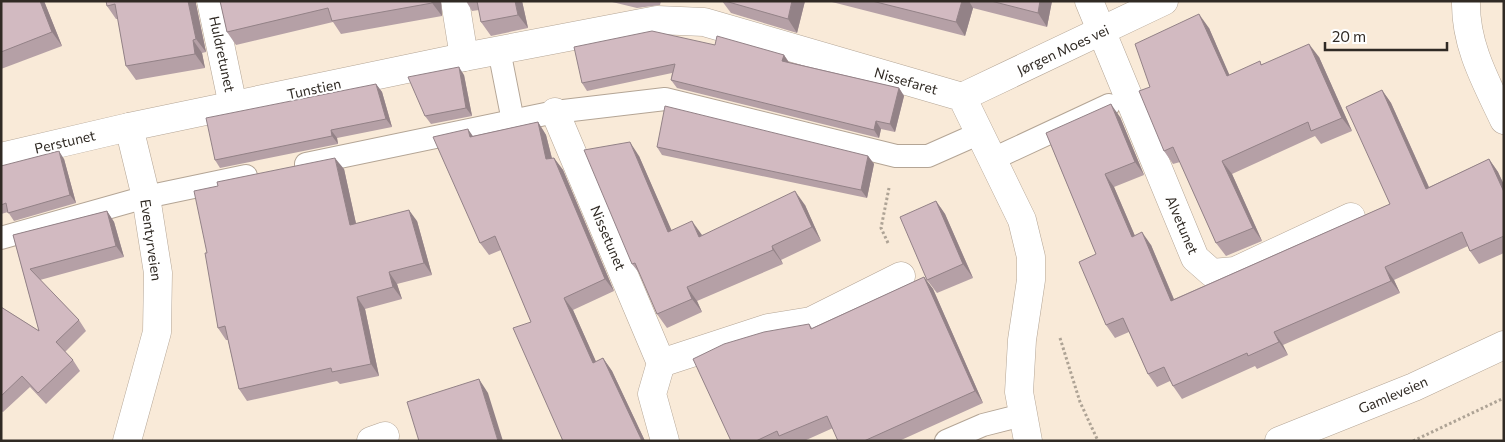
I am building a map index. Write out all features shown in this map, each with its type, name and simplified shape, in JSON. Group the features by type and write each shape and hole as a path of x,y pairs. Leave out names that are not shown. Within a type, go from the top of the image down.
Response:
{"street":[{"name":"Huldretunet","path":"211,1 233,106"},
{"path":"455,1 464,57"},
{"name":"Alvetunet","path":"1088,1 1195,258 1212,273 1235,271 1351,217"},
{"name":"Jørgen Moes vei","path":"962,97 1164,1"},
{"path":"1466,1 1469,39 1474,58 1504,120"},
{"name":"Nissefaret","path":"499,50 706,12 962,97"},
{"name":"Tunstien","path":"129,127 499,50"},
{"path":"962,97 1022,220 1028,238 1031,280 1020,366 1019,392 1025,428"},
{"name":"Nissetunet","path":"555,112 661,363"},
{"name":"Perstunet","path":"1,157 129,127"},
{"name":"Eventyrveien","path":"127,441 156,332 158,273 146,197 129,127"},
{"path":"665,441 652,394 661,363 768,328 811,321 901,276"},
{"name":"Gamleveien","path":"1279,441 1310,435 1504,345"}],"lane":[{"path":"499,50 513,121"},
{"path":"1,238 146,197 555,112 665,99 896,156 928,156 980,133"},
{"path":"993,159 1109,105"},
{"path":"946,441 983,425 1025,428"}],"path":[{"path":"896,156 881,228 901,276"},
{"path":"1027,305 1045,315 1055,327 1080,402 1098,441"},
{"path":"1413,441 1504,398"}],"building":[{"path":"1,1 40,1 52,32 1,52"},
{"path":"106,1 188,1 196,39 193,40 195,54 126,66 115,4 107,6"},
{"path":"220,1 432,1 432,3 332,21 328,8 227,32"},
{"path":"477,1 515,1 518,15 481,22"},
{"path":"725,1 792,1 788,19"},
{"path":"872,1 962,1 956,22"},
{"path":"991,1 1040,1 1038,13"},
{"path":"1199,14 1227,76 1260,61 1261,65 1309,44 1342,118 1311,131 1308,122 1222,161 1253,228 1216,243 1173,147 1164,151 1139,91 1150,87 1135,44"},
{"path":"652,31 715,45 717,36 784,55 782,61 899,88 890,124 876,121 874,130 671,80 675,64 582,83 574,47"},
{"path":"459,67 466,108 425,116 408,77"},
{"path":"376,84 386,119 331,130 332,136 215,160 206,118"},
{"path":"1382,90 1426,189 1489,159 1504,192 1504,236 1470,251 1462,232 1385,267 1391,281 1274,332 1279,342 1248,356 1247,353 1173,386 1164,367 1148,374 1123,318 1106,325 1079,262 1096,254 1046,133 1111,104 1135,162 1105,174 1132,237 1142,232 1171,301 1390,204 1346,107"},
{"path":"665,106 868,156 861,190 657,147"},
{"path":"538,122 546,159 554,158 605,279 564,298 593,363 603,358 642,441 563,441 513,328 531,322 495,236 480,243 433,137 468,129 470,137"},
{"path":"630,142 668,232 692,221 699,237 795,191 812,227 772,246 773,250 687,287 692,299 657,314 635,263 632,264 584,150"},
{"path":"59,151 70,195 8,213 6,203 1,205 1,166"},
{"path":"335,158 350,225 409,210 424,263 389,272 393,287 357,297 371,364 332,372 331,368 239,389 225,326 218,328 205,253 207,253 194,191 218,186 217,182"},
{"path":"936,201 963,264 927,280 900,217"},
{"path":"107,211 116,246 30,269 79,320 56,342 73,360 38,393 22,376 1,396 1,307 39,331 13,235"},
{"path":"924,277 975,391 864,441 838,441 827,416 779,436 777,431 756,441 731,441 693,359 724,344 764,332 809,324 811,329"},
{"path":"479,379 498,441 419,441 407,402"}]}
